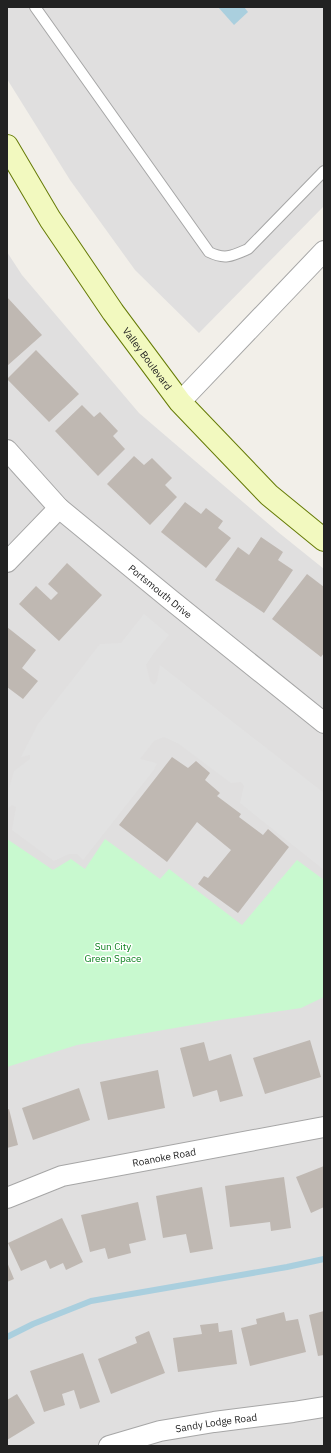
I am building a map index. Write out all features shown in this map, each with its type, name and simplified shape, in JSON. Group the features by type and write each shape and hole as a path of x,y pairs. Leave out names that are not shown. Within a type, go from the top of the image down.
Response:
{"street":[{"name":"Valley Boulevard","path":"7,146 50,219 113,312 180,402 269,495 324,540"},
{"path":"180,402 324,251"},
{"name":"Portsmouth Drive","path":"7,450 59,508 171,600 324,722"},
{"path":"7,562 59,508"},
{"name":"Roanoke Road","path":"7,1198 62,1176 324,1127"},
{"name":"Sandy Lodge Road","path":"109,1446 163,1438 214,1422 324,1407"}],"lane":[{"path":"35,7 209,252 219,257 233,256 248,249 324,171"}],"shaded area":[{"path":"7,7 324,7 324,206 199,333 135,270 70,180 7,79"},
{"path":"7,252 22,275 139,413 278,532 324,569 324,1446 7,1446"},
{"path":"144,614 169,635 146,665 150,681 154,685 157,681 160,665 324,793 324,870 240,803 244,786 241,782 231,783 179,744 164,737 154,741 140,759 157,764 153,771 83,860 77,854 69,854 54,861 12,830 16,807 12,805 7,809 7,796 14,771 30,759 30,755 21,757 38,724 100,644 121,643"}],"green space":[{"name":"Sun City Green Space","path":"7,839 53,870 71,859 85,869 105,839 160,879 169,869 242,925 297,860 324,880 324,997 301,1008 77,1045 7,1067"}],"water":[{"path":"218,7 244,7 248,12 234,25"}],"building":[{"path":"7,297 42,335 7,366"},
{"path":"36,350 79,394 49,422 7,379"},
{"path":"82,405 94,417 100,412 118,431 113,436 125,449 98,476 55,431"},
{"path":"134,456 144,465 152,458 172,478 165,485 177,497 150,525 107,484"},
{"path":"185,502 201,514 206,508 223,521 218,528 231,538 206,568 161,532"},
{"path":"261,537 283,552 278,560 293,570 264,613 215,580 238,547 249,555"},
{"path":"67,563 102,595 59,641 19,604 36,586 51,600 58,593 48,584"},
{"path":"307,574 324,587 324,653 321,657 272,619"},
{"path":"7,627 36,650 22,668 38,681 23,699 7,687"},
{"path":"172,757 188,768 196,761 210,773 205,780 220,793 217,796 241,814 239,817 263,835 268,829 289,847 238,913 198,884 204,876 208,878 231,850 197,822 167,862 119,825"},
{"path":"310,1040 321,1077 265,1094 253,1058"},
{"path":"204,1042 209,1061 231,1054 243,1096 220,1102 217,1090 193,1097 180,1048"},
{"path":"158,1070 165,1108 108,1120 100,1082"},
{"path":"79,1088 90,1120 33,1140 22,1108"},
{"path":"9,1109 18,1145 7,1148 7,1110"},
{"path":"324,1166 324,1207 311,1213 296,1177"},
{"path":"284,1177 291,1228 271,1231 270,1222 230,1227 225,1186"},
{"path":"202,1187 213,1249 190,1253 186,1234 163,1238 156,1196"},
{"path":"138,1202 146,1240 129,1244 131,1253 108,1259 105,1248 90,1252 81,1215"},
{"path":"62,1218 83,1262 66,1270 63,1263 50,1269 46,1260 21,1271 8,1243"},
{"path":"7,1262 14,1279 7,1282"},
{"path":"324,1311 324,1355 318,1356 309,1315"},
{"path":"284,1312 286,1321 298,1319 306,1352 250,1366 241,1328 257,1324 256,1319"},
{"path":"218,1323 219,1332 232,1330 237,1364 178,1372 173,1338 202,1334 200,1325"},
{"path":"149,1331 165,1373 111,1394 98,1359 137,1343 135,1337"},
{"path":"83,1353 100,1402 80,1409 74,1390 62,1394 65,1405 44,1412 30,1371"},
{"path":"17,1394 35,1423 7,1440 7,1400"}],"waterway":[{"path":"7,1337 33,1324 91,1301 287,1267 324,1259"}]}
